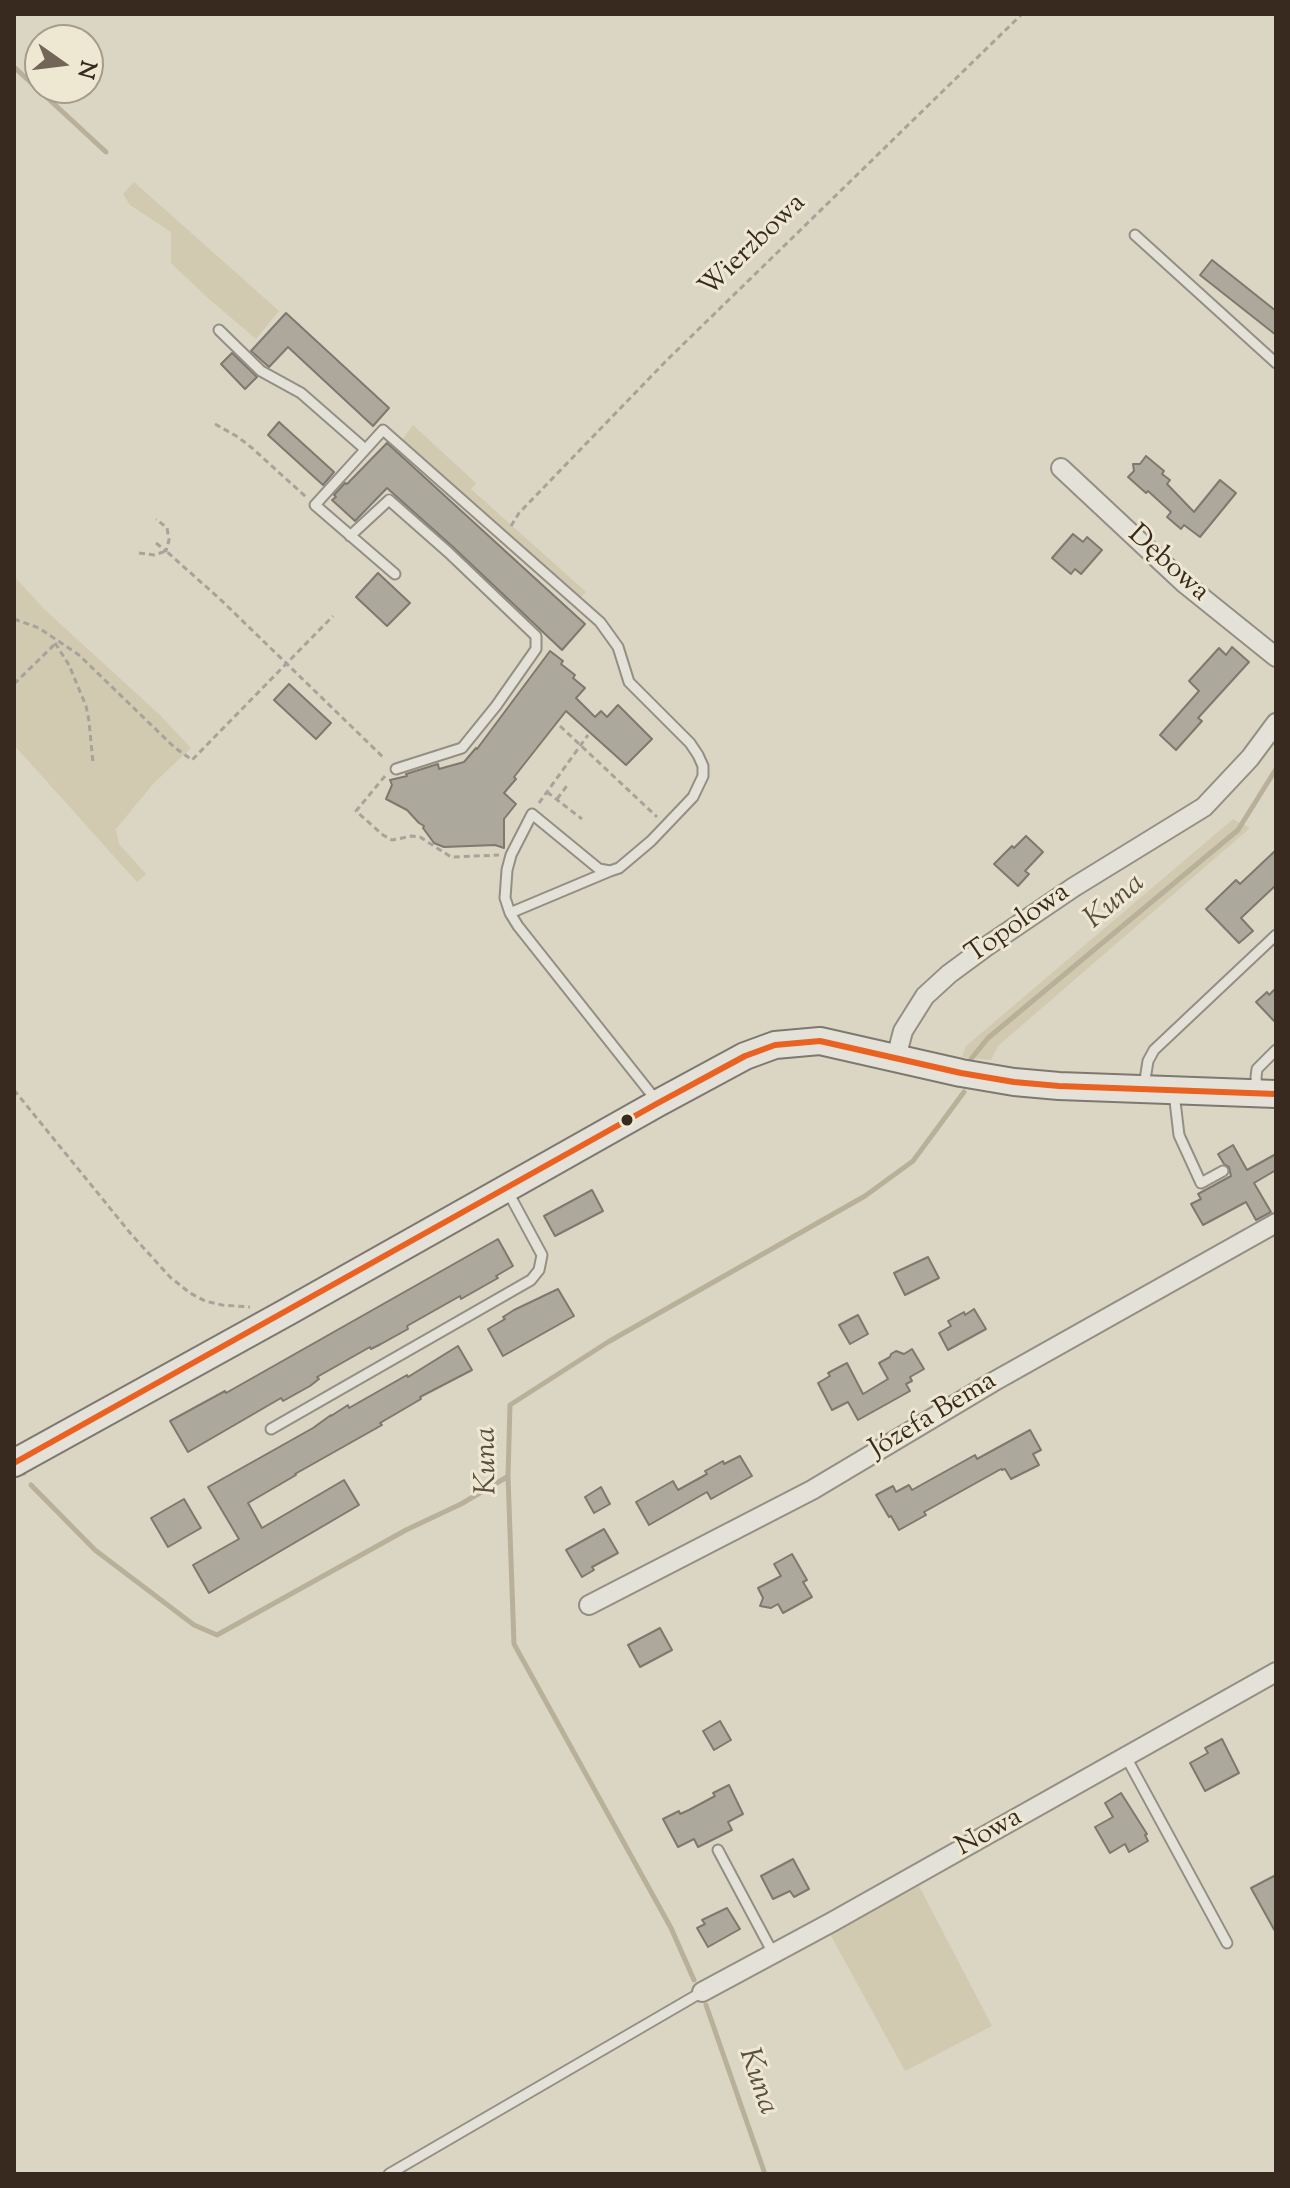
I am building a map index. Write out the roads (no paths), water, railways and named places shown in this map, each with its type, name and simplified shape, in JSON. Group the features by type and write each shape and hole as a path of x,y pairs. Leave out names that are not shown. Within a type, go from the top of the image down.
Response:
{"street":[{"name":"Dębowa","path":"1061,468 1184,583 1276,657"},
{"name":"Topolowa","path":"896,1058 903,1031 925,996 949,974 1074,887 1204,807 1250,758 1276,723"},
{"path":"17,1462 658,1103 745,1056 775,1045 820,1041 1003,1081 1267,1094"},
{"name":"Józefa Bema","path":"589,1605 812,1490 993,1382 1276,1223"},
{"name":"Nowa","path":"702,1992 774,1955 1276,1672"}],"lane":[{"path":"1135,235 1276,363"},
{"path":"219,330 261,371 301,393 365,449"},
{"path":"395,574 315,505 383,430 600,622 618,647 629,682 690,743 703,766 701,785 693,797 634,857 619,868 510,913"},
{"path":"350,536 389,500 536,636 536,649 462,748 396,769"},
{"path":"610,871 599,869 532,814 511,855 505,898 510,913 541,957 658,1103"},
{"path":"1144,1089 1145,1073 1154,1050 1276,935"},
{"path":"1267,1094 1256,1077 1257,1069 1276,1050"},
{"path":"1174,1090 1179,1135 1201,1183 1223,1171"},
{"path":"271,1429 531,1280 539,1270 542,1255 506,1189"},
{"path":"1126,1757 1227,1943"},
{"path":"718,1850 774,1955"},
{"path":"389,2174 702,1992"}],"waterway":[{"path":"14,67 106,152"},
{"name":"Kuna","path":"971,1059 988,1038 1238,830 1276,769"},
{"name":"Kuna","path":"694,1980 671,1928 514,1644 508,1476 510,1405 608,1342 865,1196 913,1161 964,1092"},
{"path":"14,1476 24,1473"},
{"path":"31,1485 95,1550 194,1625 217,1635 507,1477"},
{"name":"Kuna","path":"706,2005 765,2174"}]}
